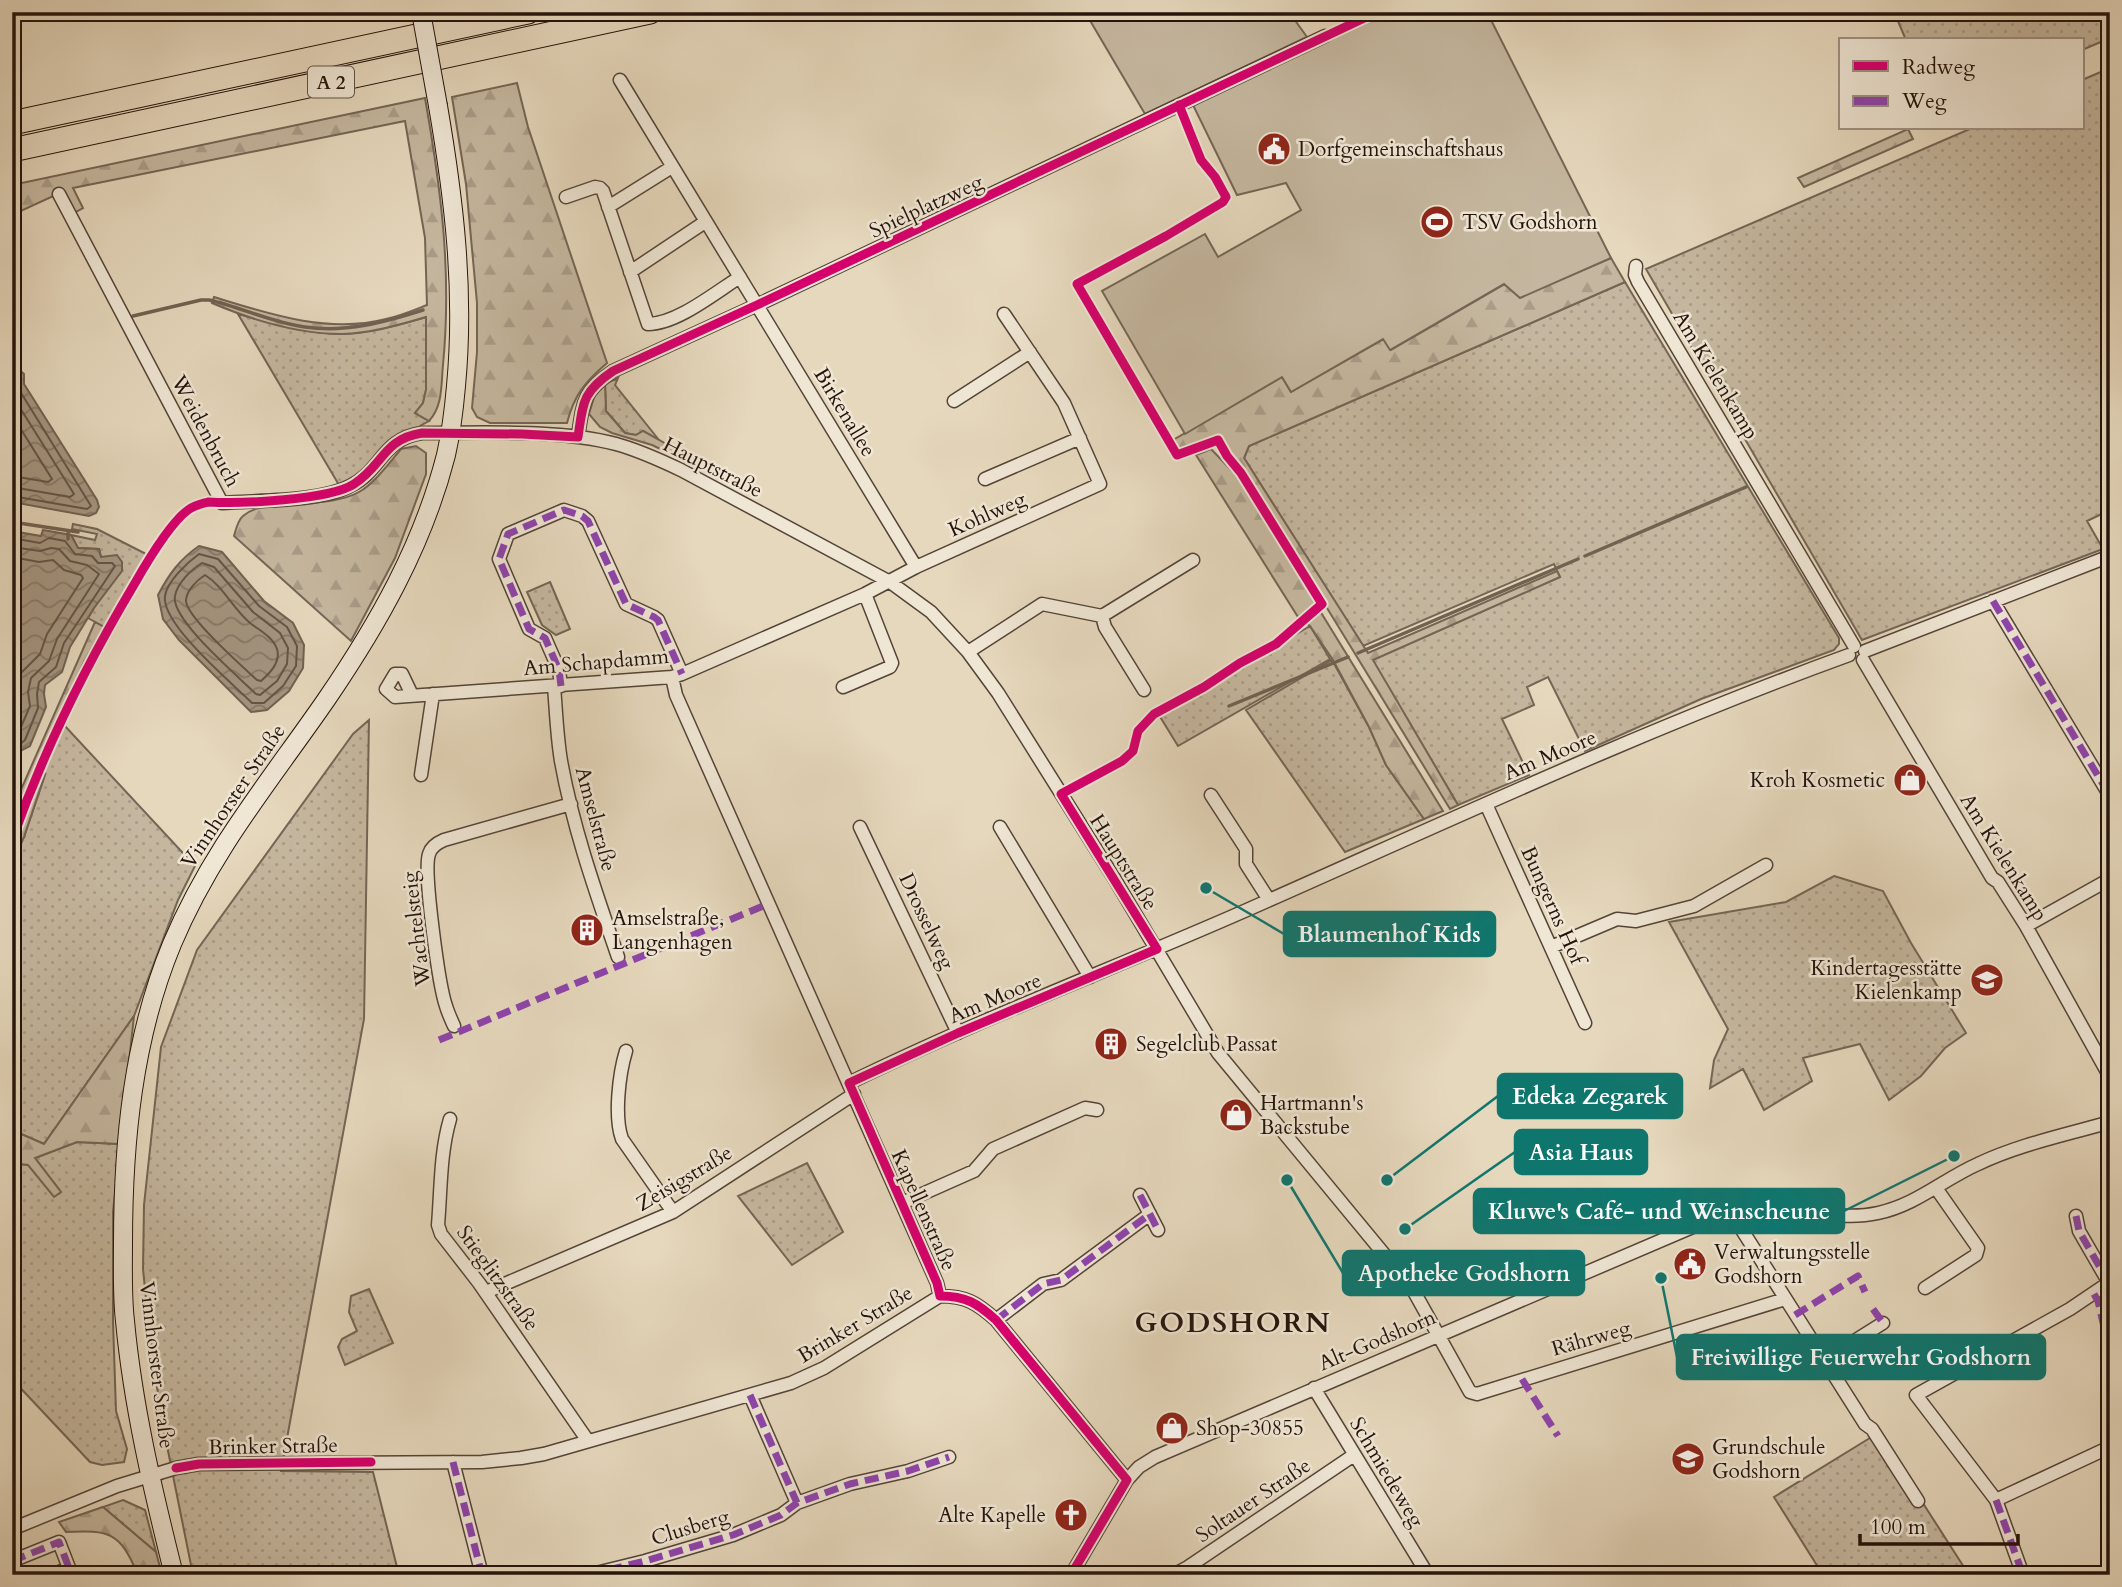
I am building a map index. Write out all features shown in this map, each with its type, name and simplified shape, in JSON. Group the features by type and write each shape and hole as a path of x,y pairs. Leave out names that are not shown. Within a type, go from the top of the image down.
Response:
{"highway":[{"name":"A 2","path":"12,123 528,12"},
{"name":"A 2","path":"12,150 650,12"}],"street":[{"name":"Vinnhorster Straße","path":"174,1575 140,1425 125,1323 123,1204 129,1119 138,1057 172,944 217,854 359,651 390,598 415,546 431,504 450,433 459,351 460,284 454,202 421,12"},
{"name":"Spielplatzweg","path":"578,437 587,394 597,381 613,371 1325,36"},
{"name":"Birkenallee","path":"620,80 916,567"},
{"path":"608,207 672,167"},
{"path":"566,197 595,187 600,188 648,324 676,317 740,277"},
{"name":"Weidenbruch","path":"59,194 222,503 334,493 353,485 368,474 398,440 422,433 450,433"},
{"path":"630,272 705,222"},
{"name":"Am Kielenkamp","path":"1636,266 1635,275 1638,282 1858,653 1992,878 1998,882 2104,1054 2110,1077"},
{"path":"985,479 1080,438 1064,403 1004,314"},
{"path":"954,401 1030,352"},
{"name":"Hauptstraße","path":"450,433 578,437 616,444 670,465 890,582 931,612 968,652 998,693 1157,949 1218,1053 1412,1288 1437,1335"},
{"name":"Kohlweg","path":"890,582 916,567 1100,484 1080,438"},
{"name":"Amselstraße","path":"618,957 570,804 559,748 559,670 545,638 529,629 499,559 508,534 564,510 588,521 626,604 658,620 677,675"},
{"name":"Am Moore","path":"851,1088 958,1033 1725,701 2110,556"},
{"path":"968,652 1042,604 1102,616 1193,560"},
{"name":"Am Schapdamm","path":"412,695 677,675 890,582"},
{"path":"843,687 890,667 892,663 865,594"},
{"path":"1993,601 2110,796"},
{"path":"1102,616 1105,627 1144,690"},
{"name":"Kapellenstraße","path":"677,675 676,695 902,1203 937,1283 940,1296 958,1296 980,1306 996,1320 1127,1479"},
{"path":"421,775 433,694"},
{"path":"1211,795 1246,849 1246,864 1269,900"},
{"name":"Wachtelsteig","path":"454,1026 445,1004 432,922 427,864 429,853 435,845 444,840 570,804"},
{"name":"Bungerns Hof","path":"1486,804 1585,1023"},
{"name":"Drosselweg","path":"860,827 958,1033"},
{"path":"1000,827 1090,977"},
{"path":"1551,947 1617,919 1636,920 1694,906 1766,865"},
{"path":"2026,926 2110,879"},
{"path":"626,1051 617,1127 622,1139 673,1212"},
{"name":"Zeisigstraße","path":"486,1292 673,1212 851,1088"},
{"path":"902,1203 974,1171 993,1149 1085,1108 1097,1110"},
{"name":"Stieglitzstraße","path":"450,1119 446,1135 438,1225 440,1234 486,1292 588,1441"},
{"name":"Alt-Godshorn","path":"1071,1575 1127,1479 1155,1457 1730,1212 1751,1208 1780,1208 1848,1217 1878,1213 1936,1188 1974,1165 2002,1153 2110,1122"},
{"path":"1925,1288 1976,1255 1978,1248 1936,1188"},
{"path":"1140,1195 1158,1230"},
{"path":"1730,1212 1918,1501"},
{"path":"996,1320 1042,1284 1061,1280 1150,1214"},
{"path":"2023,1575 1996,1500 1916,1395 2070,1309 2109,1282 2079,1231 2077,1216"},
{"name":"Brinker Straße","path":"12,1529 117,1486 199,1464 482,1462 544,1454 791,1382 824,1368 940,1296"},
{"name":"Rährweg","path":"1437,1335 1471,1392 1477,1394 1785,1299"},
{"path":"1824,1360 1883,1323"},
{"name":"Schmiedeweg","path":"1314,1388 1428,1575"},
{"path":"750,1395 797,1503"},
{"path":"1996,1500 2110,1447"},
{"name":"Soltauer Straße","path":"1172,1575 1188,1567 1354,1455"},
{"name":"Clusberg","path":"588,1575 733,1535 781,1515 797,1503 850,1484 908,1471 949,1457"},
{"path":"453,1462 482,1575"},
{"path":"12,1561 59,1542 69,1568 52,1575"}],"green space":[{"path":"1085,12 1289,12 1307,37 1145,114"},
{"name":"TSV Godshorn","path":"1390,12 1487,12 1611,258 1520,298 1504,284 1390,350 1383,339 1291,392 1282,377 1185,434 1102,291 1205,234 1218,257 1301,210 1286,183 1237,195 1193,105"},
{"path":"1894,12 2110,12 2110,38 2084,49 2084,38 1905,38"},
{"path":"2103,71 2110,82 2110,510 2087,521 2103,549 1862,640 1646,269 1967,130 2084,130 2084,79"},
{"path":"517,83 528,127 607,363 581,390 567,423 490,423 477,417 472,408 477,352 477,303 466,184 452,97"},
{"path":"425,98 440,198 446,297 440,395 437,409 429,421 415,413 423,403 426,390 426,317 363,332 309,332 276,325 212,303 214,297 299,320 342,324 386,319 427,305 425,238 405,121 73,188 83,208 74,213 62,192 12,215 12,185"},
{"path":"1906,130 1908,130 1913,139 1804,187 1798,178"},
{"path":"1611,258 1625,282 1249,446 1244,458 1368,653 1557,571 1560,577 1373,660 1458,805 1450,809 1245,474 1229,455 1218,435 1180,450 1173,440 1282,377 1291,392 1384,339 1391,350 1505,284 1520,297"},
{"path":"1625,282 1839,638 1839,644 1834,650 1701,699 1585,751 1548,677 1527,687 1534,705 1502,719 1529,775 1458,805 1372,660 1560,577 1554,564 1363,646 1244,458 1249,446"},
{"path":"238,314 301,330 340,334 373,331 427,317 426,390 423,403 415,413 429,421 420,426 420,429 399,434 391,439 357,476 339,485"},
{"path":"618,378 615,385 659,440 643,431 636,435 625,433 606,411 605,384"},
{"path":"605,384 606,411 625,433 636,435 643,431 700,463 699,467 652,445 600,427 589,414 595,394"},
{"path":"416,446 426,453 426,474 395,558 351,641 234,536 236,528 241,518 266,506 330,501 359,492 376,478 401,449"},
{"path":"1211,449 1237,476 1443,811 1424,819 1386,765 1333,660 1310,626 1298,617 1196,455"},
{"path":"73,524 97,529 148,555 104,627 88,618 94,608 101,557 99,549 78,548 71,535 95,540 97,534 72,529"},
{"path":"550,582 570,629 556,635 542,625 527,592"},
{"path":"95,622 104,627 84,662 36,766 45,774 24,837 12,863 12,810"},
{"path":"1310,626 1330,659 1178,746 1159,715"},
{"path":"1332,660 1369,727 1386,765 1424,819 1345,852 1246,710"},
{"path":"369,720 364,1019 281,1471 373,1472 399,1575 193,1575 161,1416 143,1269 144,1205 161,1047 197,950 353,734"},
{"path":"64,725 195,866 178,900 134,1016 44,1144 12,1130 12,863 24,837 45,775 43,773"},
{"path":"1834,876 1883,891 1966,1033 1945,1048 1921,1076 1889,1100 1860,1044 1803,1058 1812,1081 1764,1110 1743,1069 1710,1088 1714,1060 1728,1029 1669,922 1786,902"},
{"path":"134,1016 120,1144 77,1142 35,1158 61,1192 54,1197 28,1165 12,1163 12,1130 44,1144"},
{"path":"77,1142 120,1144 113,1212 113,1322 116,1411 127,1449 124,1462 102,1465 90,1462 12,1379 12,1163 28,1165 61,1192 35,1158"},
{"path":"807,1163 843,1232 792,1265 738,1196"},
{"path":"369,1289 393,1343 345,1365 338,1347 342,1339 357,1331 349,1312 351,1296"},
{"path":"1878,1433 1969,1575 1823,1575 1774,1497"},
{"path":"123,1500 145,1510 156,1552 103,1507"},
{"path":"103,1507 156,1552 162,1575 138,1575 125,1550 112,1537 103,1533 66,1532 59,1522"}],"water":[{"path":"12,364 24,374 24,384 97,500 99,507 96,513 89,516 12,502"},
{"path":"43,530 71,535 78,548 99,549 101,557 117,555 122,562 122,571 94,608 70,647 62,672 45,685 46,707 30,746 20,751 21,769 12,785 12,634 15,631 12,619 12,531 41,536"},
{"path":"199,546 222,552 264,601 293,623 304,645 303,668 289,691 267,710 251,712 179,640 163,619 158,595 166,580 186,556"}],"waterway":[{"path":"133,316 209,300 293,325 335,329 380,322 423,310"},
{"path":"1585,556 1746,487"},
{"path":"12,522 78,532"},
{"path":"68,531 68,539"},
{"path":"1358,653 1578,559"},
{"path":"1229,706 1348,657"}],"marked path":[{"path":"561,686 559,670 545,638 529,629 499,559 508,534 564,510 588,521 626,604 658,620 682,674"},
{"path":"1993,601 2110,796"},
{"path":"439,1040 768,904"},
{"path":"1140,1195 1158,1230"},
{"path":"996,1320 1043,1284 1061,1280 1150,1214"},
{"path":"2076,1216 2079,1231 2109,1283"},
{"path":"1795,1315 1858,1276 1865,1292"},
{"path":"2094,1294 2110,1353"},
{"path":"1873,1309 1883,1323"},
{"path":"1522,1379 1558,1436"},
{"path":"750,1395 797,1503"},
{"path":"588,1575 733,1535 781,1515 797,1503 850,1484 908,1471 949,1457"},
{"path":"453,1462 482,1575"},
{"path":"1996,1500 2023,1575"},
{"path":"12,1561 59,1542 69,1568 52,1575"}],"cycle path":[{"path":"12,840 52,741 100,645 159,544 173,524 191,508 208,502 284,500 342,489 364,477 399,441 422,433 578,437 586,399 595,385 613,371 1377,12"},
{"path":"1071,1575 1127,1480 996,1320 971,1302 957,1297 940,1296 937,1283 849,1083 958,1033 1157,949 1061,794 1122,761 1133,751 1138,731 1154,714 1276,644 1322,604 1218,440 1177,455 1077,284 1166,236 1223,202 1226,197 1201,160 1179,105"},
{"path":"176,1468 199,1464 371,1462"}],"place":[{"name":"Dorfgemeinschaftshaus","path":"1274,149"},
{"name":"TSV Godshorn","path":"1437,222"},
{"name":"Kroh Kosmetic","path":"1910,780"},
{"name":"Blaumenhof Kids","path":"1206,888"},
{"name":"Amselstraße, Langenhagen","path":"587,930"},
{"name":"Kindertagesstätte Kielenkamp","path":"1987,980"},
{"name":"Segelclub Passat","path":"1111,1044"},
{"name":"Hartmann's Backstube","path":"1236,1115"},
{"name":"Kluwe's Café- und Weinscheune","path":"1954,1156"},
{"name":"Apotheke Godshorn","path":"1287,1180"},
{"name":"Edeka Zegarek","path":"1387,1180"},
{"name":"Asia Haus","path":"1405,1229"},
{"name":"Verwaltungsstelle Godshorn","path":"1690,1264"},
{"name":"Freiwillige Feuerwehr Godshorn","path":"1661,1278"},
{"name":"Shop-30855","path":"1172,1428"},
{"name":"Grundschule Godshorn","path":"1688,1459"},
{"name":"Alte Kapelle","path":"1071,1515"}],"district":[{"name":"GODSHORN","path":"1233,1322"}]}
